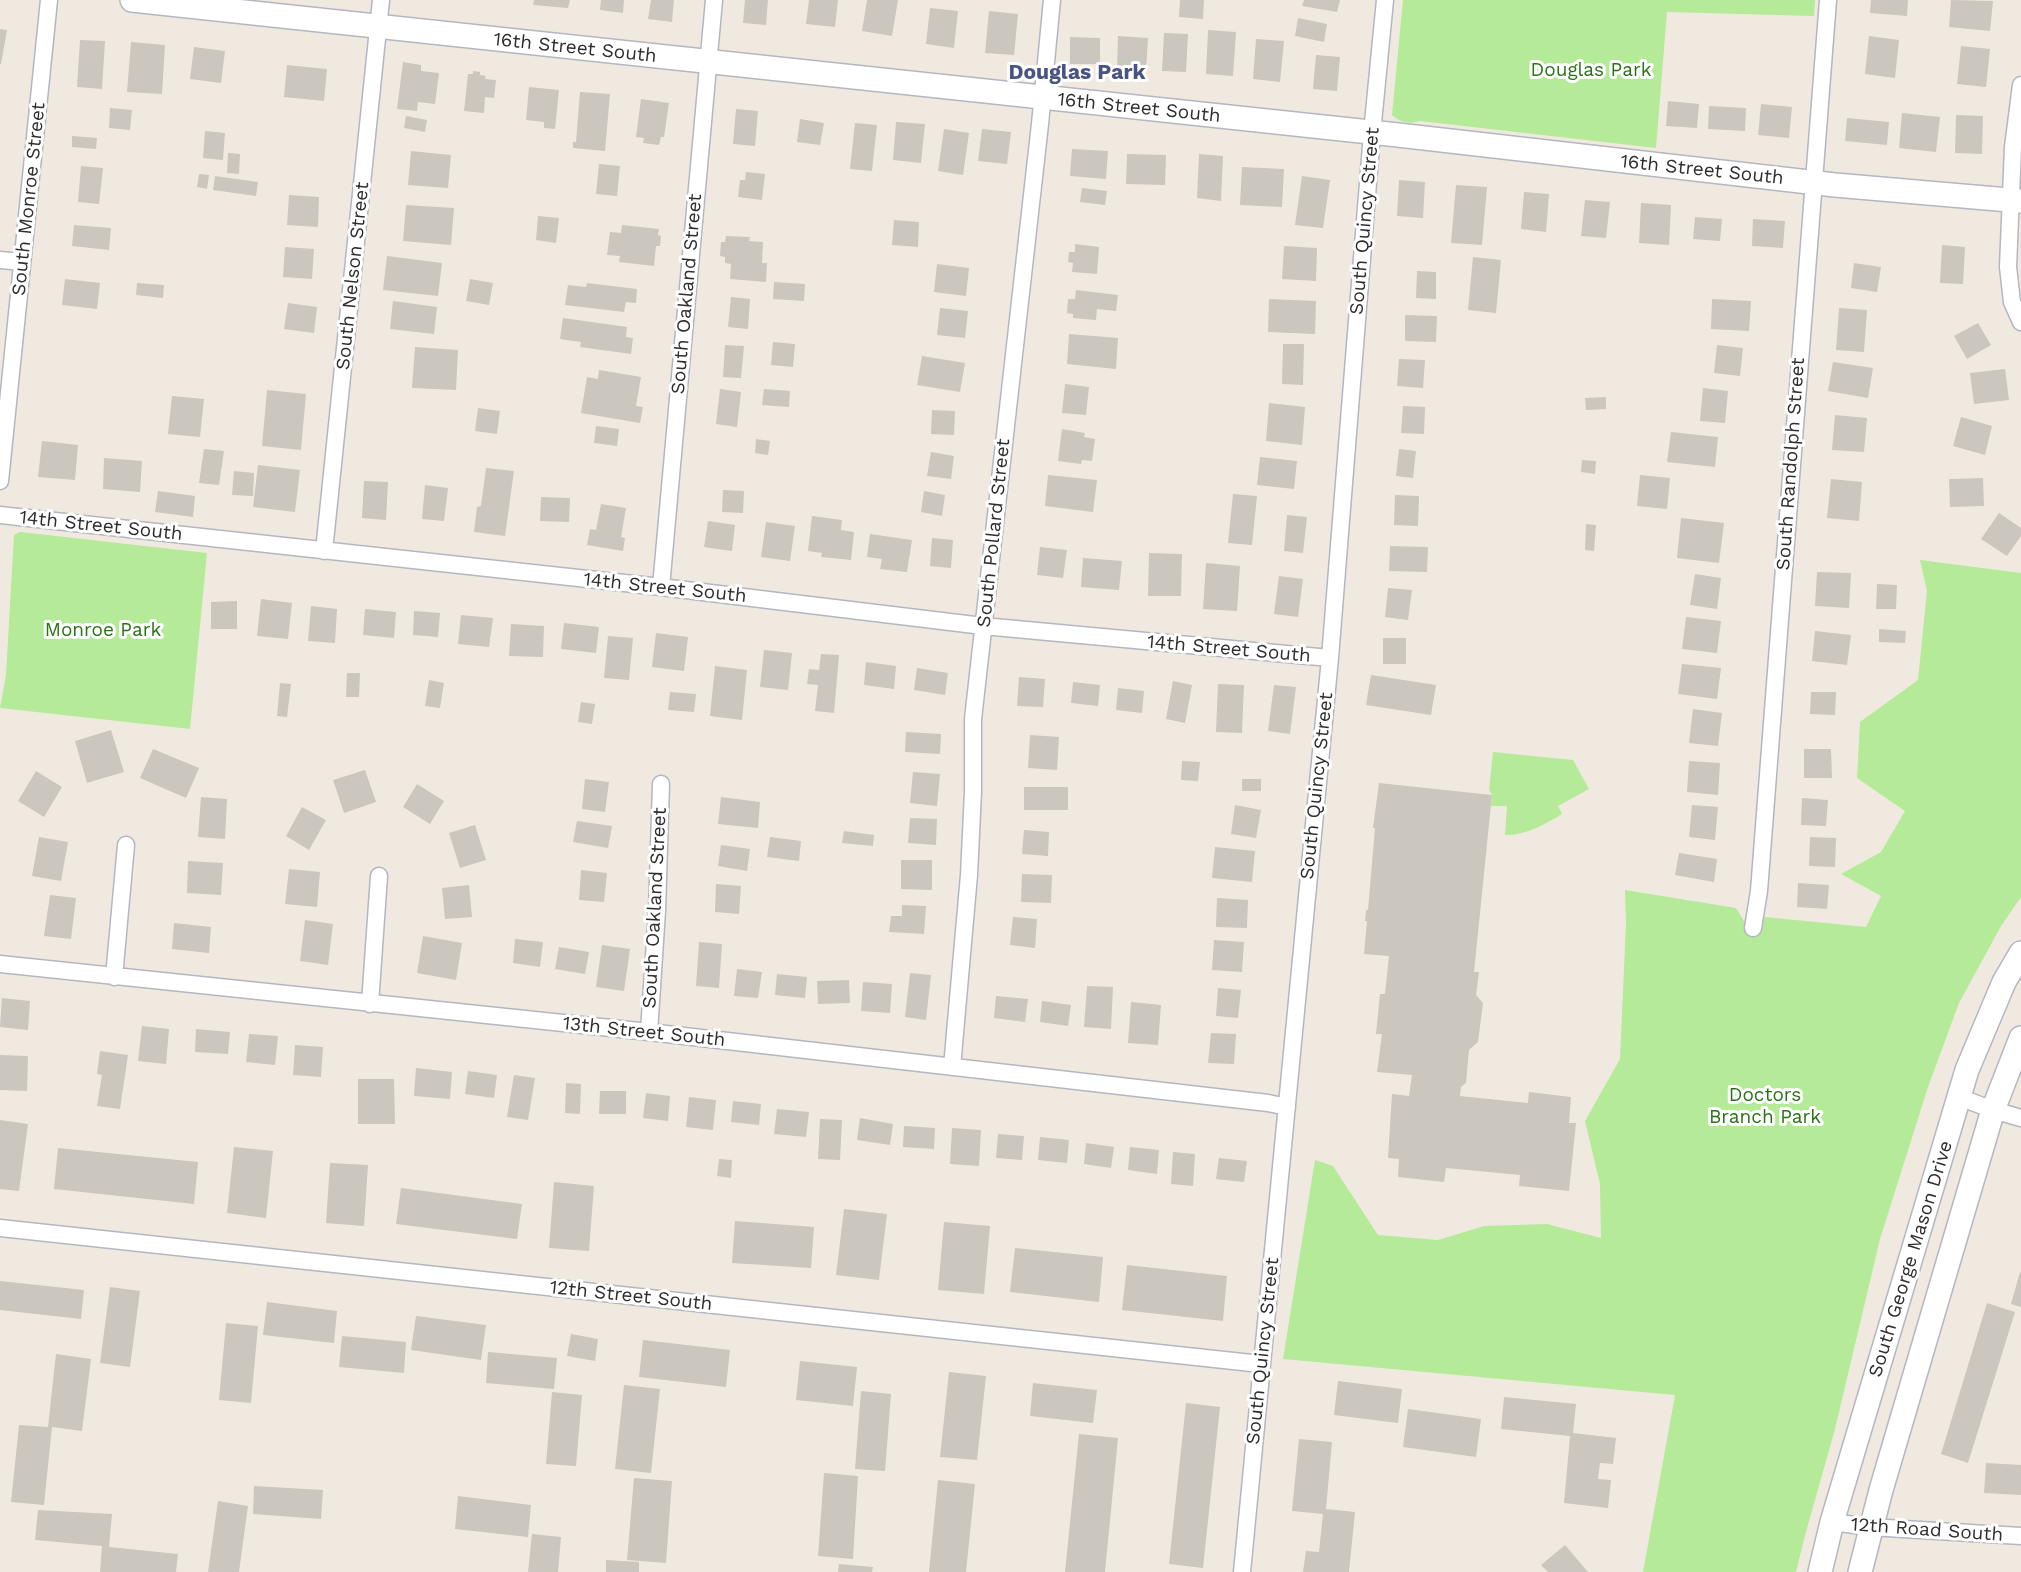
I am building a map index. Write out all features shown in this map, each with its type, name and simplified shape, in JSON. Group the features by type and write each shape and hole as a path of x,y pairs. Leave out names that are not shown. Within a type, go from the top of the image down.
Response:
{"street":[{"name":"South Monroe Street","path":"0,481 49,0"},
{"name":"16th Street South","path":"132,0 1812,182 2016,201"},
{"name":"South Nelson Street","path":"324,551 381,0"},
{"name":"South Oakland Street","path":"661,587 714,0"},
{"name":"South Pollard Street","path":"952,1067 969,876 973,719 1052,0"},
{"name":"South Quincy Street","path":"1242,1572 1330,658 1385,0"},
{"name":"South Randolph Street","path":"1753,928 1759,891 1828,0"},
{"path":"2021,85 2014,147 2016,201 2008,267 2012,302 2021,322"},
{"path":"0,260 22,262"},
{"name":"14th Street South","path":"0,515 661,587 983,626 1330,658"},
{"name":"South Oakland Street","path":"649,1032 657,912 661,784"},
{"path":"114,977 126,845"},
{"path":"370,1004 379,876"},
{"name":"South George Mason Drive","path":"1820,1572 1832,1522 1959,1097 1984,1026 2021,953"},
{"name":"13th Street South","path":"0,964 649,1032 1287,1107"},
{"name":"South George Mason Drive","path":"1860,1572 1870,1527 1993,1110 2021,1038"},
{"path":"1959,1097 2021,1118"},
{"name":"12th Street South","path":"0,1228 1261,1364"},
{"name":"12th Road South","path":"1832,1522 1870,1527 2021,1536"}],"green space":[{"name":"Douglas Park","path":"1403,0 1815,0 1814,16 1667,12 1656,148 1399,120 1392,115"},
{"name":"Monroe Park","path":"20,532 207,553 190,729 0,708 6,675 14,535"},
{"name":"Doctors Branch Park","path":"1920,560 2021,573 2021,897 2001,926 1959,1003 1928,1087 1880,1239 1835,1429 1796,1572 1643,1572 1675,1395 1283,1359 1315,1160 1333,1166 1378,1235 1438,1240 1484,1226 1547,1224 1601,1238 1600,1184 1585,1121 1620,1059 1625,890 1736,908 1752,934 1765,917 1866,927 1881,896 1841,874 1881,852 1905,811 1857,778 1860,722 1918,680 1927,591"},
{"path":"1493,752 1573,760 1589,789 1558,806 1562,814 1549,822 1527,831 1505,835 1507,806 1491,806 1492,795 1489,790"}],"building":[{"path":"534,0 570,0 568,8 533,5"},
{"path":"601,0 624,0 623,13 600,10"},
{"path":"651,0 674,0 672,22 648,19"},
{"path":"745,0 768,0 766,25 743,23"},
{"path":"809,0 838,0 835,27 806,24"},
{"path":"867,0 898,0 892,36 862,31"},
{"path":"1180,0 1204,0 1203,19 1179,17"},
{"path":"1304,0 1340,0 1337,12 1302,6"},
{"path":"1871,0 1908,0 1907,16 1870,13"},
{"path":"1951,0 1993,1 1990,31 1949,27"},
{"path":"930,8 958,11 954,48 926,44"},
{"path":"989,11 1018,14 1014,55 985,53"},
{"path":"1298,18 1327,24 1324,42 1295,36"},
{"path":"0,29 7,30 1,64 0,64"},
{"path":"1208,30 1236,32 1233,76 1206,74"},
{"path":"1164,33 1188,34 1186,72 1162,71"},
{"path":"1118,36 1148,38 1146,70 1117,69"},
{"path":"1869,36 1899,40 1895,78 1865,74"},
{"path":"1070,37 1100,38 1100,64 1070,64"},
{"path":"1256,39 1284,41 1280,82 1253,79"},
{"path":"80,40 105,41 102,89 77,87"},
{"path":"131,42 165,45 162,94 127,92"},
{"path":"1961,46 1990,49 1986,87 1957,84"},
{"path":"194,47 225,51 221,83 190,79"},
{"path":"1316,55 1340,57 1337,91 1313,89"},
{"path":"403,62 421,65 421,71 439,73 435,104 418,102 417,111 397,109"},
{"path":"287,65 327,69 324,101 284,97"},
{"path":"473,71 486,76 485,79 496,80 494,98 485,97 484,113 464,111 468,74 473,74"},
{"path":"529,87 559,90 555,129 544,128 544,122 526,120"},
{"path":"580,92 610,94 605,151 573,148 573,142 576,142"},
{"path":"641,99 669,103 664,137 661,137 659,145 643,143 644,138 636,137"},
{"path":"1668,101 1699,104 1697,128 1666,126"},
{"path":"1761,104 1792,107 1789,138 1758,135"},
{"path":"1709,106 1746,108 1745,131 1708,129"},
{"path":"110,108 132,110 130,130 109,128"},
{"path":"736,109 758,111 755,146 733,144"},
{"path":"1902,113 1940,117 1936,152 1899,148"},
{"path":"1956,115 1983,116 1982,154 1955,153"},
{"path":"406,116 427,120 425,132 404,128"},
{"path":"1847,118 1889,122 1887,145 1845,141"},
{"path":"800,119 824,123 820,145 797,142"},
{"path":"896,122 925,124 921,163 893,160"},
{"path":"855,123 877,125 872,171 850,169"},
{"path":"944,129 969,133 963,175 938,171"},
{"path":"982,129 1011,132 1007,164 978,161"},
{"path":"205,131 225,133 223,160 203,158"},
{"path":"72,136 97,138 96,149 72,147"},
{"path":"1072,149 1108,151 1106,179 1070,176"},
{"path":"411,151 451,155 448,188 408,185"},
{"path":"228,153 240,154 239,174 227,173"},
{"path":"1127,154 1166,155 1165,185 1126,184"},
{"path":"1199,154 1223,156 1221,201 1197,198"},
{"path":"599,164 620,166 617,196 596,194"},
{"path":"81,166 103,168 99,204 78,202"},
{"path":"1242,167 1284,169 1282,207 1240,205"},
{"path":"746,172 765,174 762,200 738,197 740,180 745,180"},
{"path":"199,174 209,175 207,189 197,187"},
{"path":"215,176 258,182 256,196 213,190"},
{"path":"1302,176 1330,180 1323,228 1295,225"},
{"path":"1399,180 1425,182 1423,218 1397,216"},
{"path":"1456,185 1487,187 1482,245 1451,243"},
{"path":"1082,188 1107,191 1105,205 1080,202"},
{"path":"1524,192 1549,194 1546,232 1521,229"},
{"path":"289,195 319,197 318,227 287,225"},
{"path":"1585,200 1610,202 1606,238 1581,236"},
{"path":"1641,203 1671,205 1669,245 1639,243"},
{"path":"406,205 454,208 451,245 403,241"},
{"path":"538,216 559,218 556,243 536,240"},
{"path":"1695,217 1722,219 1720,241 1693,239"},
{"path":"1753,219 1785,221 1783,248 1752,246"},
{"path":"894,220 919,222 918,247 892,245"},
{"path":"74,225 111,228 109,250 72,246"},
{"path":"622,225 659,229 660,246 656,246 654,266 619,262 620,256 607,255 610,232 621,233"},
{"path":"726,236 750,237 749,241 763,242 762,263 767,263 766,282 730,279 731,264 725,263 725,257 720,256 721,242 725,242"},
{"path":"1075,244 1099,247 1097,274 1072,272 1073,263 1068,262 1069,252 1075,252"},
{"path":"1942,245 1965,247 1963,284 1940,283"},
{"path":"1284,246 1317,248 1316,281 1282,279"},
{"path":"285,247 314,249 312,279 283,277"},
{"path":"387,256 442,263 438,296 383,290"},
{"path":"1473,257 1501,260 1496,313 1468,310"},
{"path":"1854,263 1881,267 1877,292 1851,288"},
{"path":"937,264 969,268 966,296 934,292"},
{"path":"1417,271 1436,272 1436,299 1416,298"},
{"path":"65,279 100,283 97,309 62,305"},
{"path":"470,279 493,283 489,305 466,301"},
{"path":"774,282 805,284 804,301 773,299"},
{"path":"137,283 164,285 163,298 136,295"},
{"path":"587,283 637,289 636,303 626,302 624,312 565,305 568,285 586,287"},
{"path":"1076,290 1118,295 1116,311 1097,309 1096,320 1073,318 1073,314 1067,313 1068,299 1075,299"},
{"path":"731,297 750,299 748,329 728,327"},
{"path":"1269,299 1316,301 1315,334 1268,332"},
{"path":"1712,299 1751,301 1749,331 1711,329"},
{"path":"393,301 437,307 434,334 390,329"},
{"path":"288,303 317,307 314,333 284,329"},
{"path":"940,308 968,311 965,338 937,335"},
{"path":"1839,308 1867,310 1864,352 1836,350"},
{"path":"1405,315 1437,316 1436,342 1405,341"},
{"path":"563,318 627,327 626,337 633,338 631,354 580,347 581,342 560,339"},
{"path":"1978,323 1991,345 1967,359 1954,336"},
{"path":"1069,334 1118,338 1116,369 1067,364"},
{"path":"773,342 795,344 793,367 771,365"},
{"path":"1283,344 1304,344 1303,385 1282,384"},
{"path":"725,345 744,346 741,378 723,377"},
{"path":"1717,345 1743,348 1740,376 1714,373"},
{"path":"415,347 458,350 456,390 412,388"},
{"path":"922,356 965,363 960,392 917,385"},
{"path":"1399,359 1425,360 1423,388 1397,386"},
{"path":"1833,362 1873,368 1868,398 1828,391"},
{"path":"2005,369 2009,400 1974,404 1970,373"},
{"path":"599,370 641,377 636,406 643,407 640,423 581,413 587,377 598,379"},
{"path":"1065,384 1089,387 1086,415 1062,413"},
{"path":"1703,388 1728,391 1725,423 1700,421"},
{"path":"720,389 741,392 737,427 716,424"},
{"path":"764,389 790,391 789,407 762,405"},
{"path":"267,390 306,394 301,450 262,446"},
{"path":"172,396 204,399 200,437 168,434"},
{"path":"1606,397 1606,409 1586,410 1585,398"},
{"path":"1269,403 1305,407 1302,445 1266,441"},
{"path":"1403,406 1425,407 1424,434 1401,433"},
{"path":"478,408 500,411 497,434 475,431"},
{"path":"932,410 955,411 954,435 931,434"},
{"path":"1835,415 1867,418 1864,452 1832,450"},
{"path":"1961,417 1992,426 1985,455 1953,446"},
{"path":"596,426 619,429 617,446 594,443"},
{"path":"1062,429 1085,433 1084,437 1095,439 1092,461 1082,460 1081,464 1058,461"},
{"path":"1671,432 1718,437 1715,467 1667,462"},
{"path":"756,439 770,441 768,455 755,453"},
{"path":"42,441 78,445 75,480 38,477"},
{"path":"204,449 224,451 219,485 199,483"},
{"path":"1399,449 1416,451 1413,478 1396,476"},
{"path":"931,452 954,456 951,479 927,476"},
{"path":"1260,457 1297,461 1294,489 1257,485"},
{"path":"104,458 142,461 140,492 103,489"},
{"path":"1582,460 1596,461 1595,474 1581,472"},
{"path":"258,465 300,470 295,512 253,507"},
{"path":"486,468 514,471 505,536 474,532"},
{"path":"234,471 254,473 253,496 232,495"},
{"path":"1048,475 1097,480 1093,512 1045,506"},
{"path":"1640,475 1670,478 1667,509 1637,506"},
{"path":"1983,478 1984,506 1950,507 1949,479"},
{"path":"1831,479 1862,482 1859,521 1827,518"},
{"path":"364,481 388,482 386,520 362,518"},
{"path":"425,485 448,488 444,521 422,519"},
{"path":"723,490 744,491 743,513 722,512"},
{"path":"158,491 195,496 193,517 155,512"},
{"path":"924,491 945,495 942,516 921,512"},
{"path":"1233,494 1257,496 1252,545 1228,543"},
{"path":"1395,495 1419,496 1418,526 1394,525"},
{"path":"541,497 570,498 569,522 540,521"},
{"path":"601,504 626,508 621,537 625,538 623,551 587,545 590,529 596,530"},
{"path":"1999,513 2021,528 2021,536 2007,556 1981,539"},
{"path":"1287,515 1307,517 1303,553 1284,551"},
{"path":"812,516 842,520 841,530 854,532 851,560 821,557 822,553 808,551"},
{"path":"1681,518 1724,523 1719,563 1677,558"},
{"path":"708,521 735,525 732,551 704,547"},
{"path":"766,522 795,526 790,561 761,557"},
{"path":"1586,524 1596,525 1594,551 1585,550"},
{"path":"870,534 912,540 907,572 880,569 882,559 867,557"},
{"path":"932,538 953,540 951,568 930,566"},
{"path":"1390,546 1428,547 1427,572 1389,571"},
{"path":"1040,547 1067,550 1063,578 1037,575"},
{"path":"1149,553 1182,554 1181,596 1148,596"},
{"path":"1083,558 1122,561 1119,590 1081,587"},
{"path":"1206,563 1240,566 1237,611 1203,609"},
{"path":"1817,572 1851,573 1849,608 1815,606"},
{"path":"1695,574 1721,578 1717,609 1690,605"},
{"path":"1279,576 1303,579 1298,617 1274,614"},
{"path":"1877,584 1897,585 1896,609 1876,609"},
{"path":"1388,588 1412,590 1408,620 1385,617"},
{"path":"261,599 292,603 288,639 257,636"},
{"path":"237,601 237,629 211,629 211,602"},
{"path":"311,606 337,609 335,643 308,641"},
{"path":"365,609 396,612 394,638 363,635"},
{"path":"414,611 440,613 438,637 413,635"},
{"path":"461,615 493,618 489,647 458,644"},
{"path":"1686,617 1721,621 1717,653 1682,649"},
{"path":"564,623 599,627 596,653 561,649"},
{"path":"511,624 544,626 543,657 509,656"},
{"path":"1879,629 1906,631 1905,643 1879,642"},
{"path":"1815,631 1851,635 1847,665 1812,661"},
{"path":"656,633 688,637 684,671 652,667"},
{"path":"608,636 633,638 629,680 604,678"},
{"path":"1383,638 1406,638 1406,664 1383,664"},
{"path":"764,650 792,653 788,690 760,687"},
{"path":"821,654 839,655 834,713 815,711 818,685 807,684 809,669 819,670"},
{"path":"866,662 896,666 894,689 864,685"},
{"path":"1682,664 1721,668 1717,699 1678,694"},
{"path":"715,666 747,670 742,720 710,716"},
{"path":"917,668 948,673 945,695 914,690"},
{"path":"347,673 360,673 359,697 346,697"},
{"path":"1371,675 1436,685 1431,715 1366,705"},
{"path":"1019,677 1045,679 1043,707 1017,706"},
{"path":"429,680 444,683 440,708 425,706"},
{"path":"1173,681 1192,685 1185,723 1166,719"},
{"path":"1073,682 1100,685 1098,706 1071,703"},
{"path":"280,683 291,684 287,717 277,716"},
{"path":"1218,684 1244,685 1242,733 1216,732"},
{"path":"1274,685 1296,687 1290,734 1268,731"},
{"path":"1118,688 1144,691 1142,713 1116,710"},
{"path":"670,692 696,694 694,712 668,710"},
{"path":"1811,692 1836,692 1835,715 1810,714"},
{"path":"581,702 595,704 592,724 578,722"},
{"path":"1693,709 1722,713 1718,746 1689,743"},
{"path":"111,730 124,772 87,783 75,741"},
{"path":"906,732 941,734 940,754 905,752"},
{"path":"1030,735 1059,737 1057,770 1028,768"},
{"path":"153,749 199,768 186,798 140,778"},
{"path":"1804,749 1831,749 1832,778 1804,778"},
{"path":"1182,761 1200,762 1198,781 1181,780"},
{"path":"1689,761 1720,763 1718,795 1687,792"},
{"path":"365,770 376,802 344,813 333,780"},
{"path":"36,771 62,787 44,817 18,801"},
{"path":"913,772 940,774 937,806 910,803"},
{"path":"585,779 609,782 605,812 582,809"},
{"path":"1242,779 1261,779 1261,791 1242,791"},
{"path":"1379,783 1492,795 1474,972 1479,972 1476,995 1483,1003 1478,1042 1469,1050 1466,1083 1461,1087 1460,1096 1528,1103 1529,1092 1571,1097 1569,1123 1576,1123 1569,1191 1519,1186 1520,1175 1446,1168 1444,1182 1398,1177 1399,1159 1388,1158 1392,1094 1409,1096 1412,1075 1377,1072 1382,1034 1376,1034 1380,994 1385,994 1389,956 1364,954"},
{"path":"417,784 444,801 430,824 403,807"},
{"path":"1024,787 1068,787 1068,810 1024,810"},
{"path":"201,797 227,799 225,839 198,837"},
{"path":"721,797 760,802 758,828 718,824"},
{"path":"1802,798 1828,800 1826,826 1801,825"},
{"path":"1235,805 1261,810 1256,838 1231,834"},
{"path":"1692,805 1718,807 1715,840 1689,837"},
{"path":"302,807 326,820 309,850 286,836"},
{"path":"910,818 937,819 936,845 908,843"},
{"path":"577,821 612,826 608,848 573,842"},
{"path":"475,825 486,860 460,868 449,833"},
{"path":"1024,830 1049,832 1048,856 1022,854"},
{"path":"844,831 874,835 873,846 842,843"},
{"path":"39,837 68,842 61,881 32,876"},
{"path":"770,837 801,841 799,861 767,857"},
{"path":"1810,837 1836,838 1835,867 1809,866"},
{"path":"721,845 750,849 747,871 718,866"},
{"path":"1215,847 1255,851 1252,882 1212,878"},
{"path":"1679,853 1717,859 1714,882 1675,875"},
{"path":"901,860 932,860 932,890 901,889"},
{"path":"188,861 223,863 221,895 187,893"},
{"path":"289,869 320,872 317,907 285,904"},
{"path":"581,870 607,873 604,902 579,900"},
{"path":"1022,874 1052,875 1051,903 1021,902"},
{"path":"1798,883 1829,885 1827,909 1797,907"},
{"path":"716,884 741,886 739,914 715,912"},
{"path":"469,885 472,917 445,919 442,888"},
{"path":"50,895 76,898 71,939 44,936"},
{"path":"1217,898 1248,900 1247,928 1216,927"},
{"path":"902,905 926,906 924,934 889,932 891,916 902,916"},
{"path":"1013,917 1037,919 1035,948 1010,945"},
{"path":"305,920 333,924 328,965 300,961"},
{"path":"174,923 211,927 209,953 172,949"},
{"path":"423,936 462,943 456,980 417,973"},
{"path":"515,939 543,942 540,967 513,963"},
{"path":"1214,940 1244,942 1242,972 1212,970"},
{"path":"699,942 722,944 719,988 696,986"},
{"path":"602,945 630,949 624,991 596,987"},
{"path":"559,947 589,952 585,974 555,969"},
{"path":"737,969 762,972 758,998 734,996"},
{"path":"910,973 931,975 926,1020 905,1017"},
{"path":"777,974 807,977 805,998 775,995"},
{"path":"849,980 850,1003 818,1004 817,981"},
{"path":"863,982 892,984 890,1013 861,1011"},
{"path":"1087,986 1113,987 1111,1029 1084,1027"},
{"path":"1218,988 1241,990 1238,1018 1216,1016"},
{"path":"996,996 1028,999 1025,1022 994,1018"},
{"path":"2,998 30,1001 28,1030 0,1027"},
{"path":"1042,1001 1071,1005 1068,1026 1040,1022"},
{"path":"1131,1002 1161,1005 1158,1045 1128,1043"},
{"path":"142,1026 169,1029 166,1064 138,1061"},
{"path":"196,1029 230,1032 228,1054 195,1052"},
{"path":"1211,1033 1236,1034 1234,1064 1208,1063"},
{"path":"249,1034 278,1036 275,1065 246,1062"},
{"path":"295,1045 323,1047 321,1077 293,1075"},
{"path":"100,1051 128,1055 120,1109 97,1106 102,1075 97,1074"},
{"path":"0,1055 28,1056 27,1091 0,1090"},
{"path":"416,1068 452,1072 450,1099 414,1096"},
{"path":"468,1071 497,1075 494,1098 465,1094"},
{"path":"514,1075 535,1078 528,1120 507,1117"},
{"path":"358,1079 394,1079 395,1124 358,1124"},
{"path":"566,1083 581,1084 580,1114 565,1113"},
{"path":"600,1091 626,1091 626,1114 599,1114"},
{"path":"646,1093 670,1096 668,1121 643,1118"},
{"path":"689,1097 716,1100 713,1130 686,1127"},
{"path":"733,1101 761,1104 759,1125 731,1122"},
{"path":"777,1109 809,1112 806,1137 774,1134"},
{"path":"860,1118 893,1124 890,1145 857,1140"},
{"path":"820,1119 842,1120 840,1160 818,1159"},
{"path":"0,1120 28,1124 19,1191 0,1189"},
{"path":"904,1126 935,1128 934,1149 903,1147"},
{"path":"952,1128 981,1130 979,1166 950,1164"},
{"path":"998,1134 1024,1136 1022,1160 996,1158"},
{"path":"1040,1137 1069,1140 1067,1163 1038,1160"},
{"path":"1086,1143 1114,1147 1111,1168 1084,1164"},
{"path":"234,1147 273,1151 266,1218 227,1213"},
{"path":"1130,1147 1159,1150 1157,1174 1128,1170"},
{"path":"58,1148 198,1162 194,1204 54,1189"},
{"path":"1173,1152 1195,1154 1193,1186 1171,1184"},
{"path":"1219,1158 1247,1161 1244,1182 1216,1179"},
{"path":"719,1159 732,1160 731,1178 717,1176"},
{"path":"330,1163 368,1165 364,1226 326,1223"},
{"path":"554,1182 594,1186 589,1251 549,1248"},
{"path":"401,1188 522,1204 517,1239 396,1224"},
{"path":"844,1209 887,1214 879,1280 836,1275"},
{"path":"735,1221 814,1227 811,1268 732,1263"},
{"path":"944,1222 990,1226 984,1294 938,1290"},
{"path":"1015,1248 1103,1257 1099,1302 1010,1292"},
{"path":"1127,1265 1227,1276 1223,1321 1122,1310"},
{"path":"2021,1272 2021,1307 2011,1304"},
{"path":"0,1281 84,1290 81,1319 0,1310"},
{"path":"110,1287 140,1291 130,1367 100,1363"},
{"path":"267,1302 337,1311 334,1343 263,1335"},
{"path":"1987,1303 2015,1312 1968,1463 1941,1454"},
{"path":"416,1316 486,1325 481,1360 411,1350"},
{"path":"226,1323 258,1326 251,1403 219,1400"},
{"path":"571,1334 598,1339 595,1361 567,1356"},
{"path":"342,1336 406,1342 404,1373 339,1367"},
{"path":"643,1340 730,1350 726,1387 639,1377"},
{"path":"488,1352 557,1358 554,1389 486,1383"},
{"path":"56,1354 91,1359 82,1431 52,1427 44,1505 11,1502 19,1425 48,1427"},
{"path":"800,1361 857,1367 853,1406 796,1400"},
{"path":"949,1372 986,1376 977,1460 940,1457"},
{"path":"1338,1381 1402,1389 1398,1423 1334,1415"},
{"path":"1033,1383 1097,1390 1093,1423 1030,1416"},
{"path":"624,1385 660,1389 651,1473 615,1469"},
{"path":"861,1391 891,1394 885,1471 855,1469"},
{"path":"552,1392 582,1395 576,1466 546,1464"},
{"path":"1504,1397 1576,1404 1573,1433 1616,1438 1613,1464 1600,1463 1598,1479 1611,1480 1608,1508 1564,1503 1570,1436 1501,1429"},
{"path":"1186,1403 1220,1407 1203,1568 1169,1564"},
{"path":"1408,1409 1481,1419 1476,1457 1403,1447"},
{"path":"1079,1434 1118,1438 1105,1572 1065,1572"},
{"path":"1299,1439 1332,1442 1326,1509 1355,1512 1349,1572 1303,1572 1306,1551 1319,1552 1323,1514 1292,1511"},
{"path":"1986,1463 2021,1465 2021,1495 1984,1493"},
{"path":"824,1473 858,1476 853,1559 818,1556"},
{"path":"634,1478 672,1481 666,1563 627,1560"},
{"path":"938,1480 975,1484 966,1572 929,1572"},
{"path":"254,1486 323,1490 321,1519 253,1514"},
{"path":"458,1496 531,1505 528,1537 455,1529"},
{"path":"218,1501 248,1506 239,1572 208,1572"},
{"path":"38,1510 112,1514 109,1547 178,1554 176,1572 100,1572 102,1546 35,1540"},
{"path":"532,1534 561,1537 558,1572 528,1572"},
{"path":"1565,1545 1588,1572 1548,1572 1541,1565"},
{"path":"606,1560 639,1562 639,1572 606,1572"},
{"path":"839,1564 873,1567 872,1572 838,1572"}],"district":[{"name":"Douglas Park","path":"1077,73"}]}
